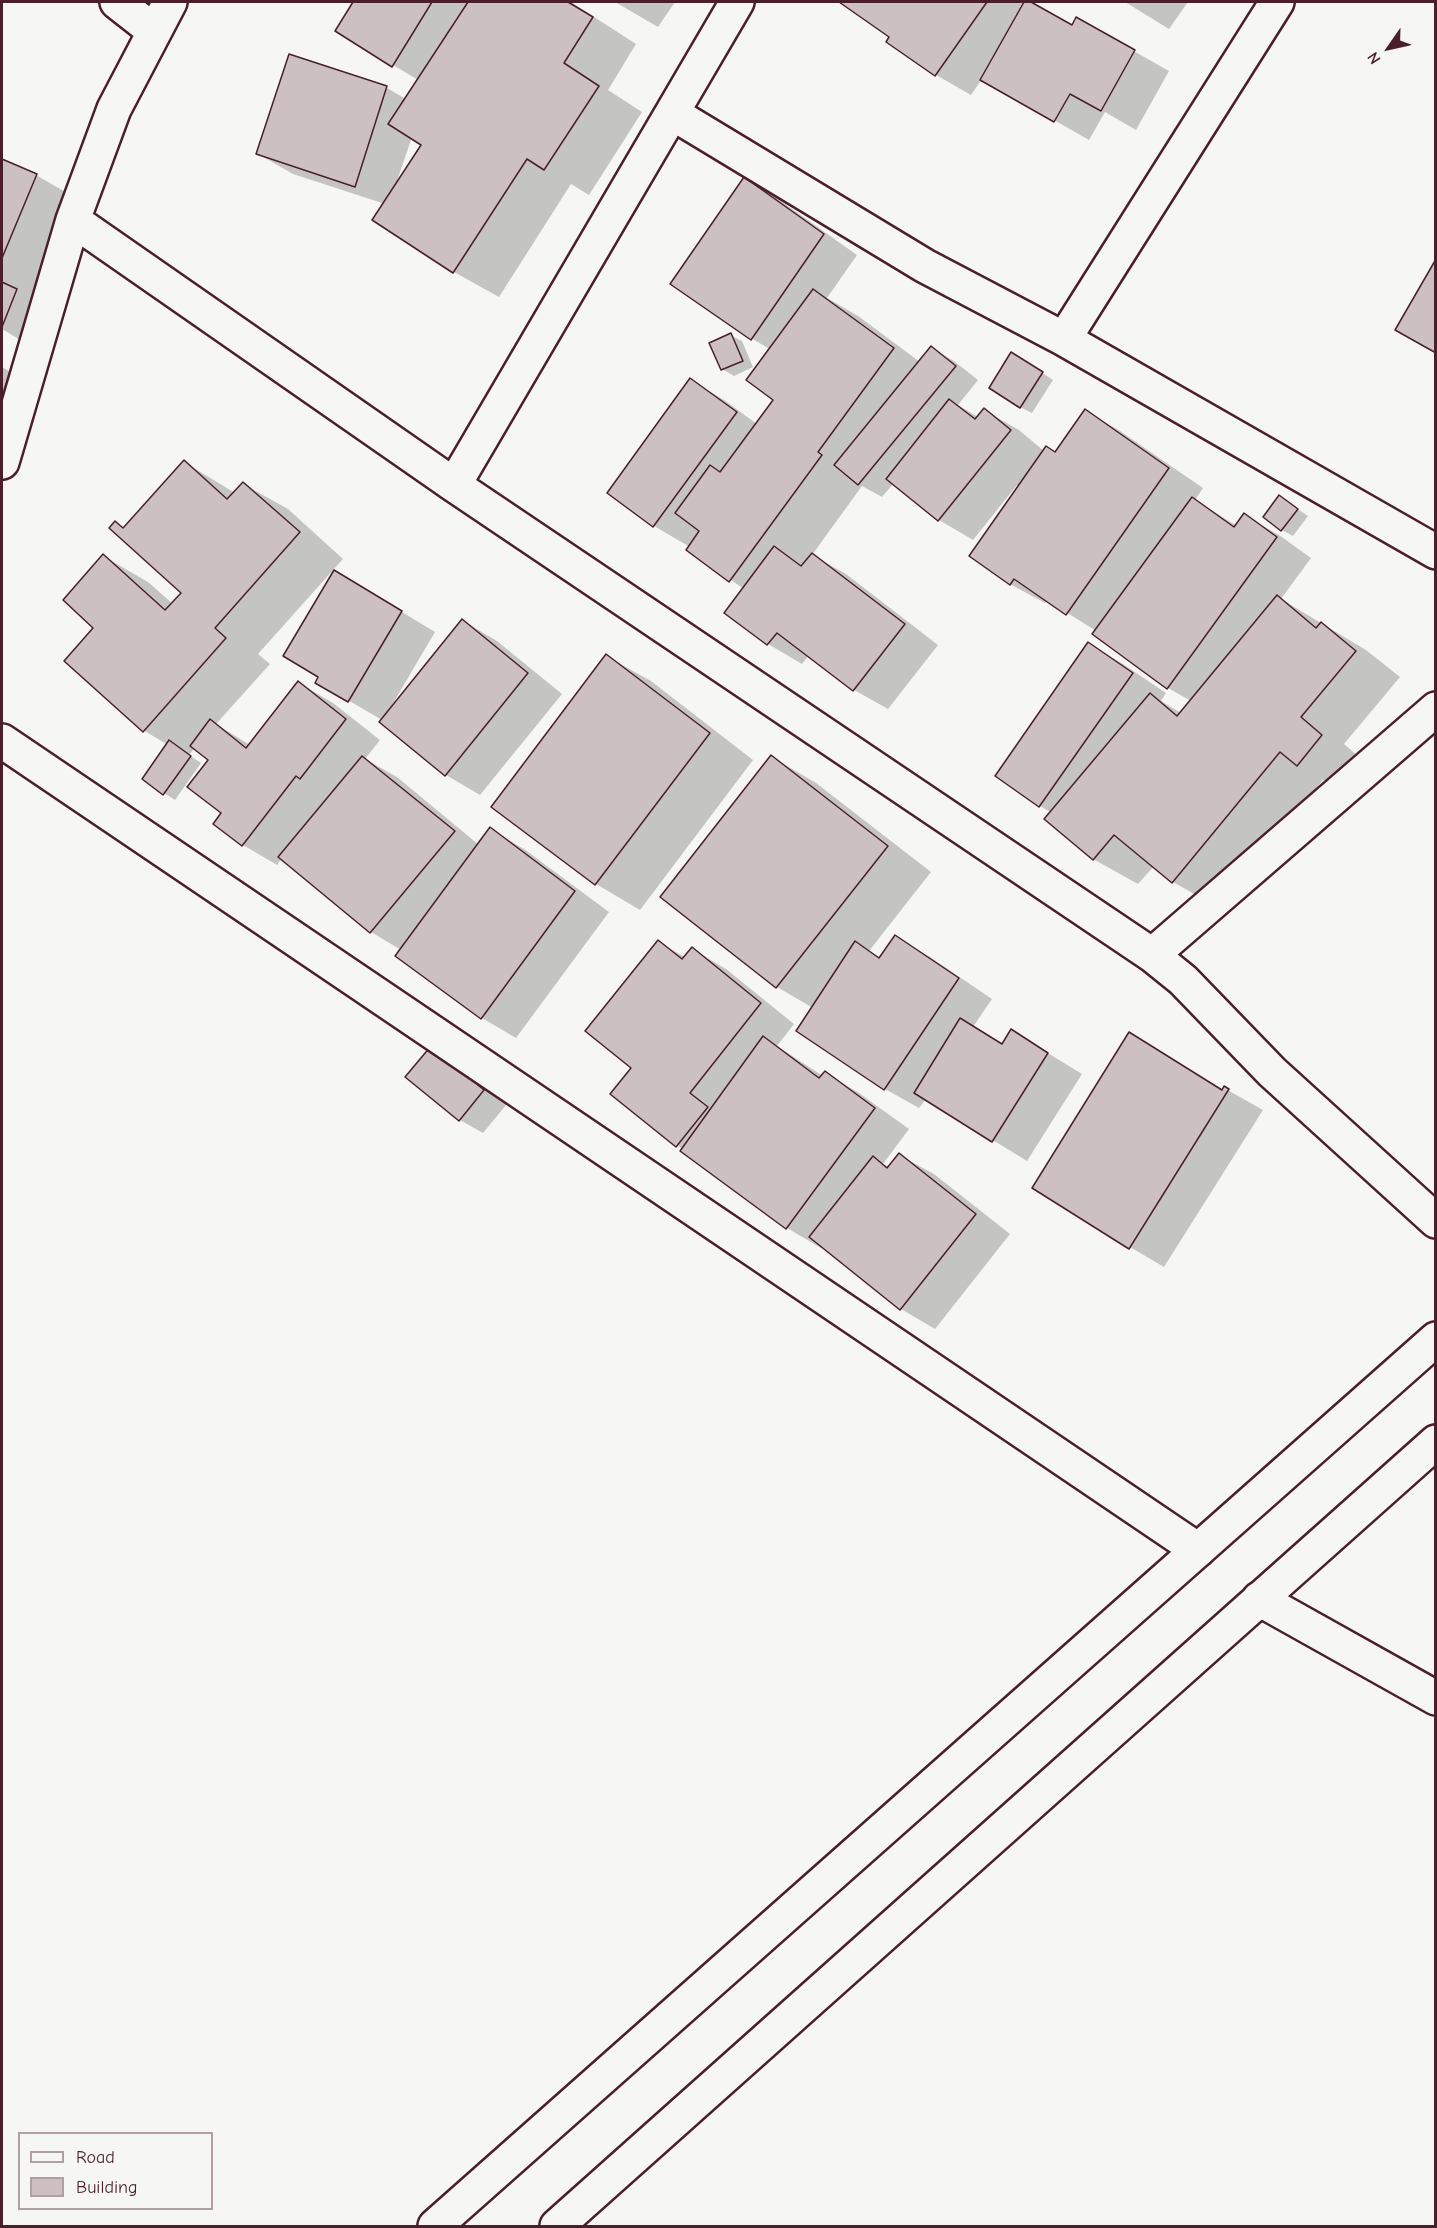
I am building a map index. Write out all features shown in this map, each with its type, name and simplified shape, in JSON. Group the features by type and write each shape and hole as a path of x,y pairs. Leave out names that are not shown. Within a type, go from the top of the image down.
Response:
{"street":[{"path":"117,2 154,31"},
{"path":"2,462 73,220 114,109 170,2"},
{"path":"454,485 737,2"},
{"path":"1064,339 1277,2"},
{"path":"672,113 925,266 1064,339 1436,552"},
{"path":"73,220 454,485 1152,955 1183,980 1272,1072 1436,1221"},
{"path":"1152,955 1436,709"},
{"path":"2,741 1198,1550"},
{"path":"435,2226 1436,1339"},
{"path":"556,2226 1436,1442"},
{"path":"1259,1599 1436,1698"}],"building":[{"path":"353,2 432,2 392,67 335,31"},
{"path":"468,2 568,2 593,17 564,63 599,86 544,170 527,159 453,273 372,220 421,145 388,124"},
{"path":"839,2 987,2 935,76 886,42 889,37"},
{"path":"1024,2 1031,2 1072,25 1076,17 1135,50 1101,111 1070,94 1054,122 980,80"},
{"path":"289,54 387,86 355,187 256,154"},
{"path":"2,159 37,174 2,258"},
{"path":"744,177 824,234 751,340 670,284"},
{"path":"1436,259 1436,353 1395,330"},
{"path":"2,282 17,289 2,327"},
{"path":"813,289 894,348 818,452 822,455 729,582 686,550 699,531 675,513 710,465 720,472 773,400 746,380"},
{"path":"731,333 743,361 721,370 709,343"},
{"path":"931,346 956,366 858,485 834,465"},
{"path":"1011,352 1043,372 1020,408 989,388"},
{"path":"690,378 737,412 653,527 607,493"},
{"path":"949,399 975,419 984,408 1011,430 938,521 886,479"},
{"path":"1085,409 1169,468 1066,615 1014,579 1010,585 969,556 1046,446 1055,452"},
{"path":"184,460 227,499 243,482 300,532 215,628 226,638 143,732 64,661 93,628 63,600 103,554 165,610 181,593 109,528 115,521 123,528"},
{"path":"1279,495 1298,509 1281,531 1263,517"},
{"path":"1192,497 1234,527 1244,513 1277,537 1167,689 1092,634"},
{"path":"774,546 801,566 812,553 905,624 853,691 777,633 767,645 724,613"},
{"path":"334,570 402,611 348,702 315,683 318,677 283,656"},
{"path":"1277,595 1316,628 1321,622 1356,651 1301,717 1322,735 1297,766 1280,752 1172,883 1114,835 1093,860 1044,819 1150,693 1177,716"},
{"path":"462,619 528,673 445,776 379,722"},
{"path":"1088,642 1133,673 1039,807 995,776"},
{"path":"606,654 710,733 595,885 491,807"},
{"path":"298,681 346,719 300,779 296,776 242,846 213,824 221,813 187,787 208,760 190,746 210,719 246,748"},
{"path":"169,740 191,756 163,795 142,779"},
{"path":"771,755 888,846 776,988 660,897"},
{"path":"362,756 455,831 370,933 278,857"},
{"path":"490,827 575,891 481,1019 395,956"},
{"path":"895,935 959,978 884,1090 796,1031 855,941 879,958"},
{"path":"658,940 682,959 692,947 761,1003 690,1093 708,1107 676,1147 610,1094 631,1068 585,1031"},
{"path":"960,1018 1002,1044 1011,1029 1048,1053 992,1142 914,1093"},
{"path":"1129,1032 1222,1090 1224,1086 1229,1089 1129,1249 1032,1188"},
{"path":"763,1036 819,1078 825,1071 875,1108 786,1229 680,1151"},
{"path":"431,1046 484,1090 459,1121 405,1077"},
{"path":"899,1153 976,1214 900,1310 809,1237 873,1156 887,1168"}]}
